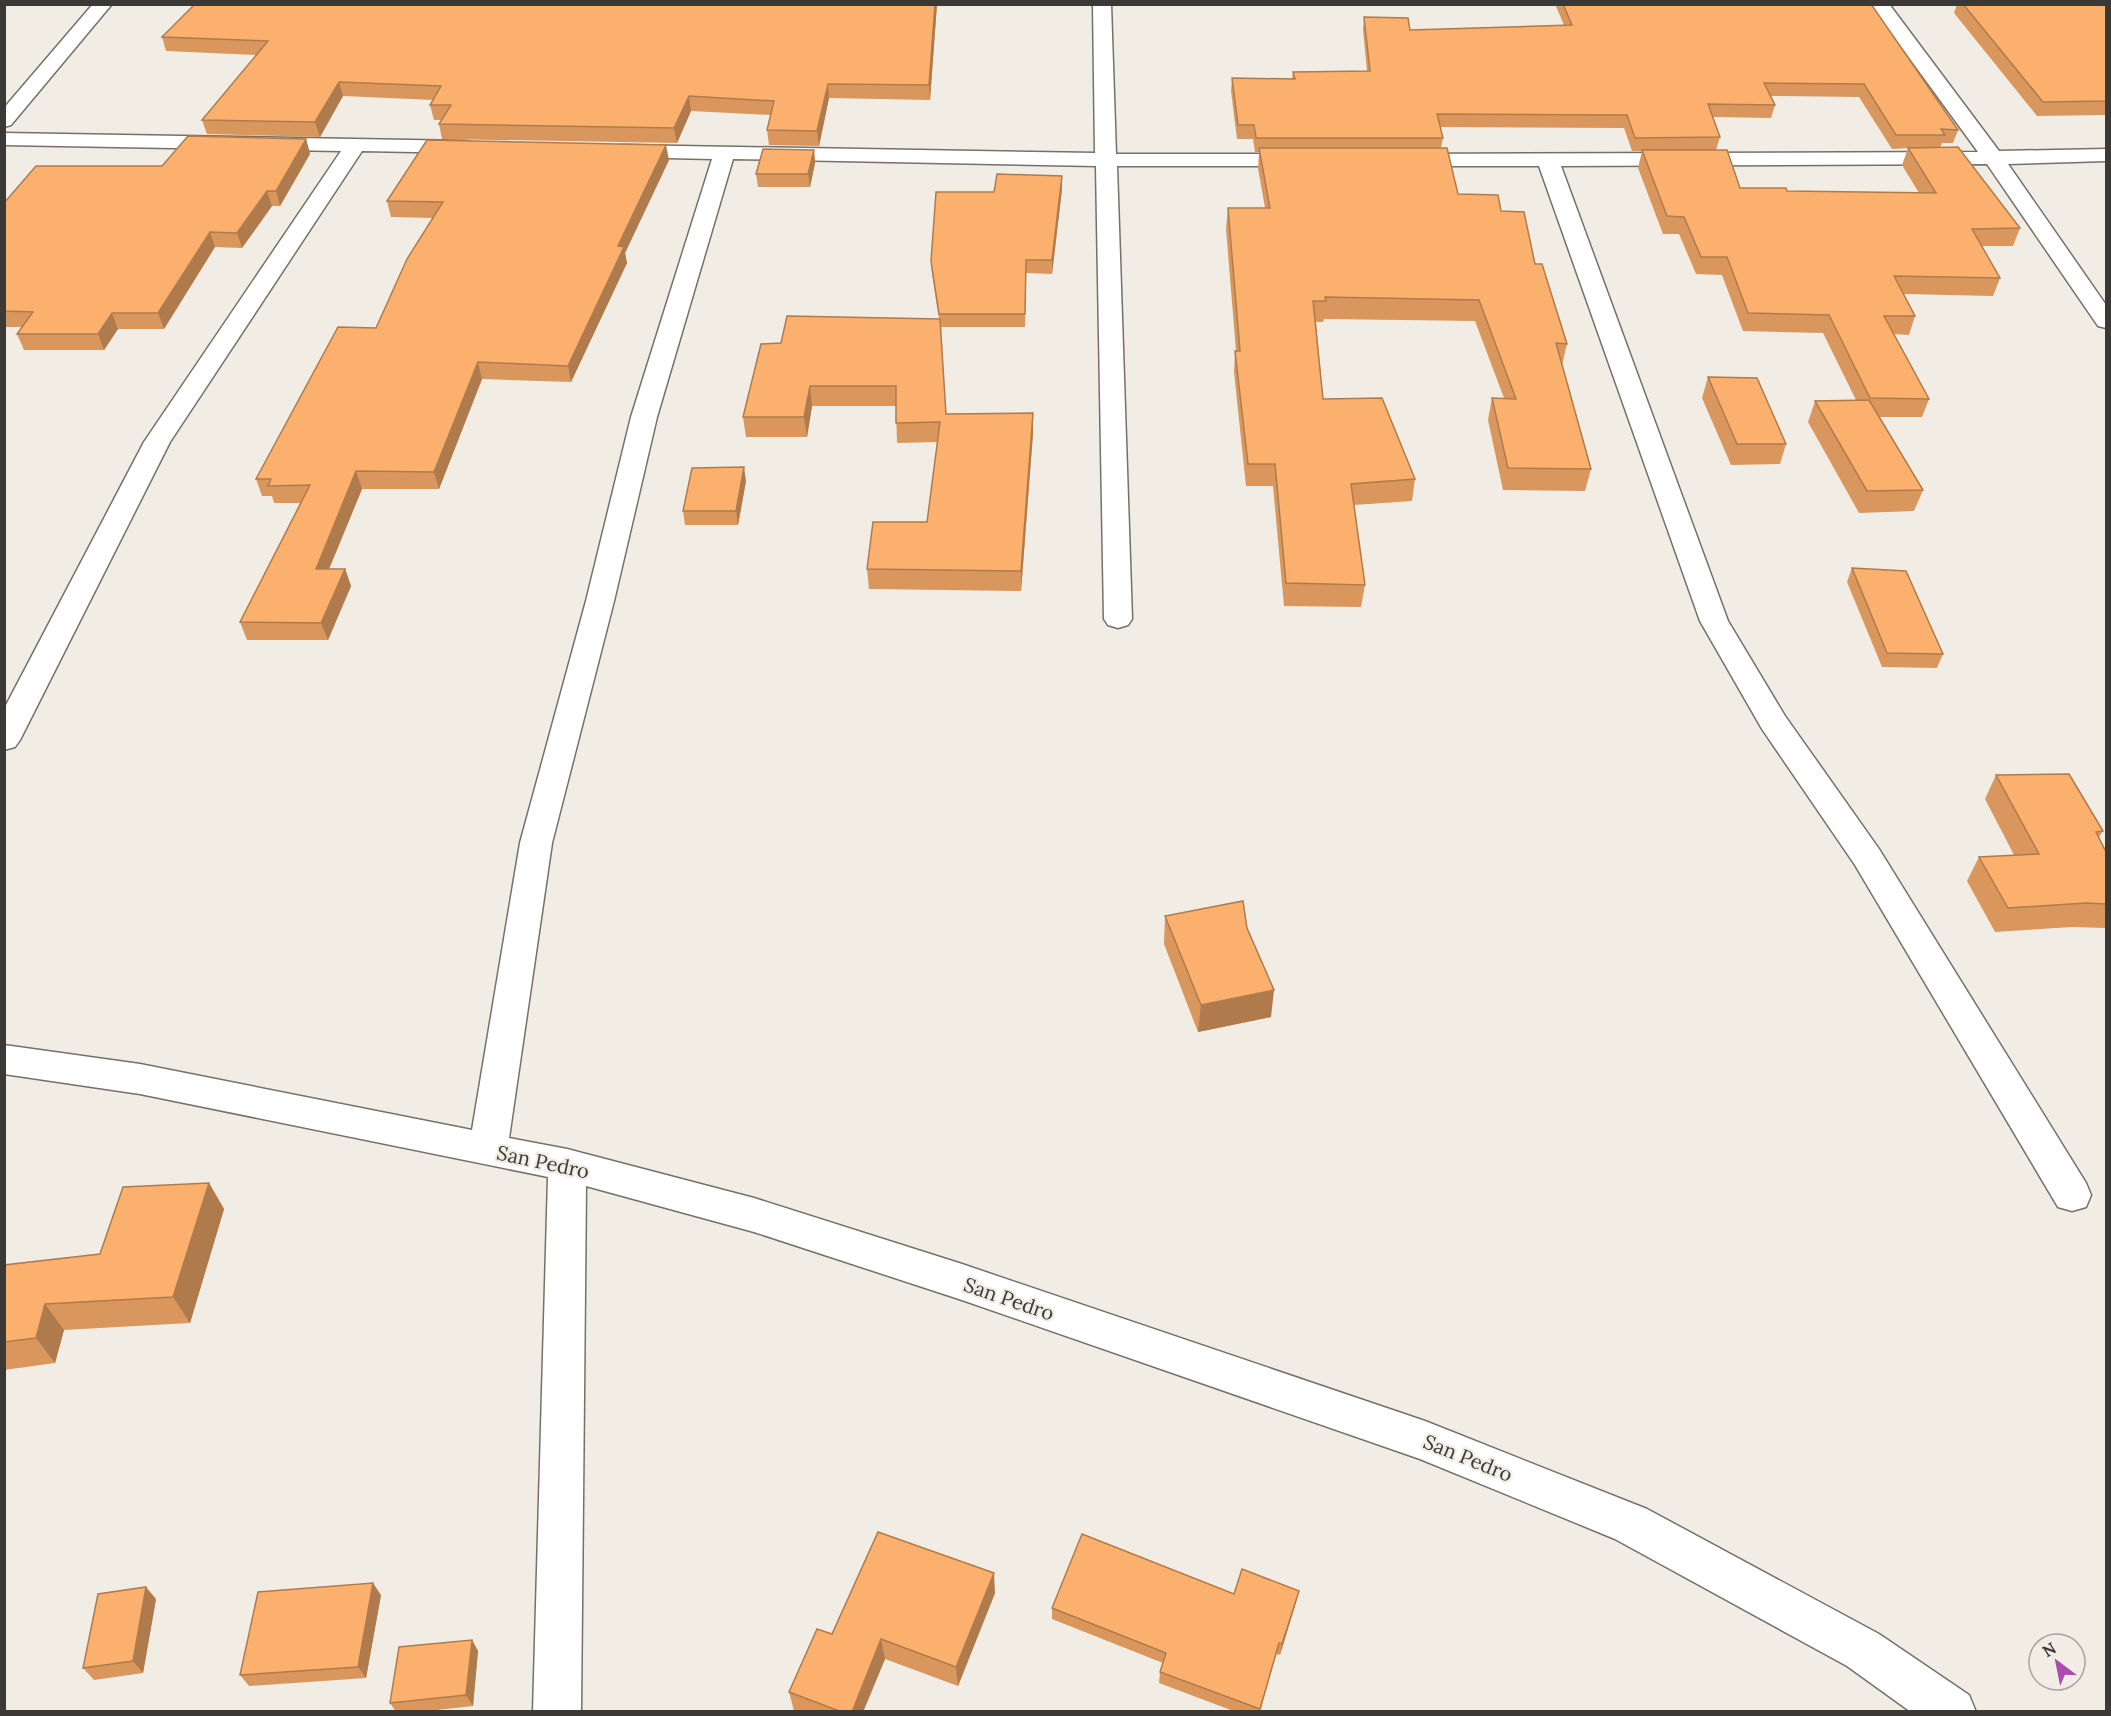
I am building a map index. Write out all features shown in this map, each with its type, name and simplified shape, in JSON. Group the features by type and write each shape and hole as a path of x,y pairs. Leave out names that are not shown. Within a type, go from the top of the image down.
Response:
{"street":[{"path":"4,120 103,4"},
{"path":"1102,4 1118,619"},
{"path":"1880,4 1993,158 2106,321"},
{"path":"4,139 487,148"},
{"path":"4,740 157,442 356,144"},
{"path":"605,151 1107,160 1322,160"},
{"path":"488,1150 536,843 600,601 644,417 724,154"},
{"path":"1381,160 2106,156"},
{"path":"1548,160 1714,621 1773,722 1867,857 2072,1196"},
{"name":"San Pedro","path":"4,1059 140,1079 567,1166 765,1219 973,1286 1425,1441 1632,1524 1863,1650 1952,1712"},
{"path":"557,1712 567,1166"}],"building":[{"path":"195,4 935,4 929,85 828,84 817,131 767,130 774,101 689,96 674,128 439,124 451,105 430,105 441,86 339,82 315,122 202,120 268,41 162,37"},
{"path":"1563,4 1871,4 1958,130 1941,129 1945,135 1896,135 1864,84 1764,83 1775,105 1708,104 1720,137 1635,138 1627,115 1437,114 1443,138 1256,138 1254,125 1238,125 1232,78 1295,79 1293,72 1370,71 1364,17 1408,18 1410,30 1572,25"},
{"path":"1963,4 2106,4 2106,101 2043,102"},
{"path":"188,136 306,139 276,191 267,191 237,233 210,232 158,313 112,313 98,334 17,334 33,312 4,311 4,203 36,166 162,166"},
{"path":"427,140 666,145 618,246 624,247 568,366 478,362 434,472 356,471 316,569 345,569 321,623 240,622 310,485 268,486 271,479 256,479 338,327 376,328 407,259 443,202 387,201"},
{"path":"1958,147 2020,228 1972,229 2000,278 1894,276 1915,316 1884,316 1929,399 1870,398 1829,315 1748,313 1727,257 1701,257 1684,217 1667,216 1642,150 1727,150 1740,188 1786,188 1787,191 1936,193 1908,148"},
{"path":"1259,148 1447,148 1458,194 1498,195 1501,211 1524,212 1535,264 1542,264 1567,344 1556,343 1591,469 1508,468 1492,398 1516,399 1479,300 1325,297 1326,301 1313,301 1323,399 1382,398 1415,479 1351,484 1365,585 1286,583 1275,464 1248,464 1235,351 1240,351 1228,208 1270,208"},
{"path":"763,149 814,150 808,174 756,174"},
{"path":"997,174 1062,176 1052,260 1026,260 1025,314 939,314 931,261 936,192 994,192"},
{"path":"787,316 940,319 946,414 1033,413 1021,571 867,569 873,522 927,522 940,422 896,423 896,386 810,386 804,417 743,417 761,344 781,343"},
{"path":"1708,377 1757,378 1786,444 1737,444"},
{"path":"1869,400 1923,490 1867,491 1815,401"},
{"path":"744,467 736,511 683,511 692,468"},
{"path":"1852,568 1906,571 1943,654 1887,653"},
{"path":"2069,774 2103,831 2096,832 2106,852 2106,904 2086,903 2008,908 1979,857 2039,854 1996,775"},
{"path":"1243,901 1247,928 1274,990 1201,1005 1165,916"},
{"path":"209,1183 173,1297 45,1304 36,1338 4,1342 4,1265 100,1254 123,1187"},
{"path":"878,1532 994,1573 956,1667 881,1639 852,1712 842,1712 789,1692 817,1629 832,1634"},
{"path":"1082,1534 1234,1594 1242,1569 1299,1591 1282,1644 1279,1643 1260,1709 1160,1672 1166,1653 1052,1608"},
{"path":"373,1583 358,1667 240,1675 258,1592"},
{"path":"146,1587 133,1661 83,1668 98,1594"},
{"path":"472,1640 466,1695 390,1703 399,1647"}]}
